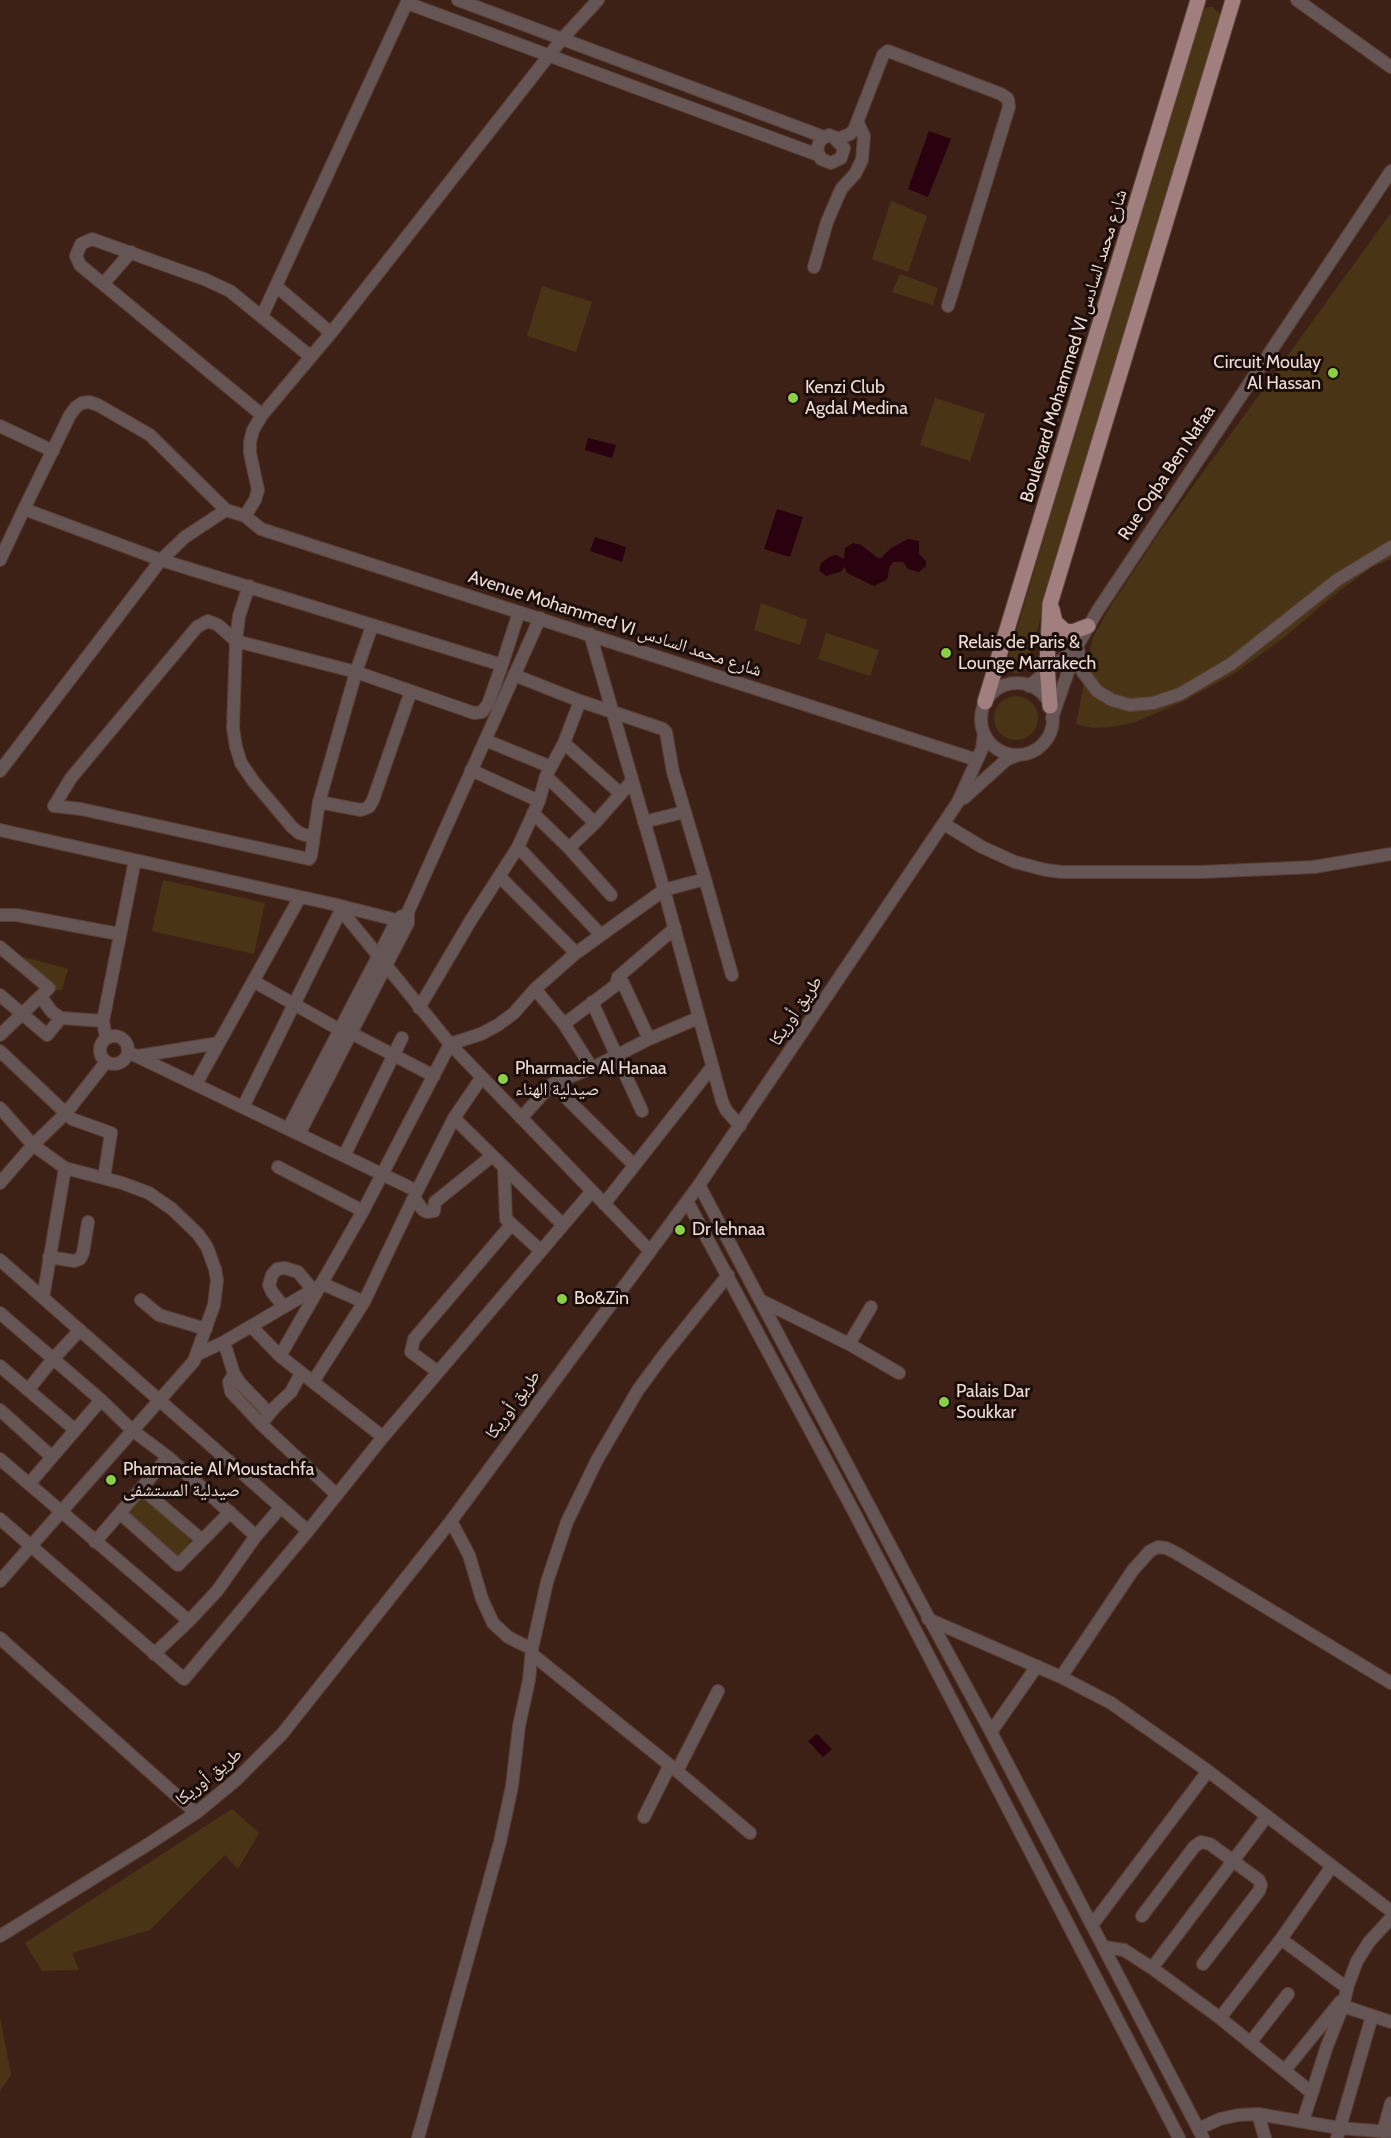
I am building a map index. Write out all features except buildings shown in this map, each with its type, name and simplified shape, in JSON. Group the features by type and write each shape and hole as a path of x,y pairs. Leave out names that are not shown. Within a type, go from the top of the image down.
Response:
{"main road":[{"name":"Boulevard Mohammed VI شارع محمد السادس","path":"985,702 1198,0"},
{"path":"1051,712 1047,672 1050,604 1233,0"},
{"path":"1050,604 1055,622 1065,631 1072,632 1088,626"}],"street":[{"path":"262,316 408,2 818,155 826,162 837,161 841,158 844,148 830,139 458,0"},
{"path":"245,516 258,490 250,453 250,442 253,430 262,415 331,333 562,39 598,0"},
{"path":"1298,0 1391,67"},
{"path":"818,155 817,145 850,134 858,123 883,55 888,51 1001,94 1008,99 1009,107 948,306"},
{"path":"705,113 711,95"},
{"path":"814,267 827,222 842,188 859,168 864,149 864,136 858,123"},
{"path":"837,161 849,180"},
{"name":"Rue Oqba Ben Nafaa","path":"1051,712 1077,646 1088,626 1391,171"},
{"path":"262,415 80,265 76,256 81,244 92,239 230,291 311,357"},
{"path":"103,284 131,252"},
{"path":"276,286 331,333"},
{"path":"0,560 53,451 76,407 82,403 89,402 98,405 150,435 226,510 185,537 161,560 0,771"},
{"path":"0,426 53,451"},
{"path":"24,509 161,560 502,665"},
{"name":"Avenue Mohammed VI شارع محمد السادس","path":"226,510 245,516 261,529 977,760"},
{"path":"1077,646 1082,671 1097,691 1112,700 1130,705 1153,703 1180,694 1231,664 1337,580 1391,547"},
{"path":"249,586 239,616 236,641 232,728 236,747 241,763 254,782 292,827 299,833 312,837"},
{"path":"372,626 356,672 319,802 311,856 307,859 81,809 54,806 71,778 203,622 214,622 236,641 356,672 478,713 488,704 519,612"},
{"path":"293,1132 405,918 540,618"},
{"path":"590,634 675,928 712,1067 724,1106 740,1126"},
{"name":"Rue Oqba Ben Nafaa","path":"1029,686 1077,646"},
{"path":"514,675 666,732 673,772 732,975"},
{"path":"1018,683 1029,686 1043,695 1051,712 1050,731 1044,742 1034,750 1022,754 1010,754 993,745 984,733 981,716 985,702 993,692 1005,685 1018,683"},
{"path":"319,802 361,810 369,807 411,691"},
{"path":"419,1008 518,847 580,701"},
{"name":"طريق أوريكا","path":"0,1936 196,1813 236,1780 282,1734 450,1521 699,1185 958,802 982,749 984,733"},
{"path":"485,740 549,772 595,823"},
{"path":"564,743 621,794"},
{"name":"طريق أوريكا","path":"958,802 1006,760 1022,754"},
{"path":"471,770 539,801"},
{"path":"569,848 595,823 632,781"},
{"path":"644,822 684,812"},
{"path":"533,813 569,848 611,895"},
{"path":"944,824 982,847 1008,859 1030,867 1062,872 1200,872 1314,867 1391,854"},
{"path":"0,830 300,897 339,908 405,918"},
{"path":"518,847 601,935"},
{"path":"106,1038 103,1021 135,860"},
{"path":"499,876 576,953"},
{"path":"280,1356 363,1211 450,1044 482,1034 498,1025 514,1013 535,989 576,953 664,890 705,879"},
{"path":"196,1084 300,897"},
{"path":"339,908 450,1044 650,1251"},
{"path":"243,1107 339,908"},
{"path":"0,915 12,914 119,934"},
{"path":"564,1024 616,985 618,977 675,928"},
{"path":"0,947 48,987 0,1035"},
{"path":"618,977 649,1039"},
{"path":"253,981 434,1076"},
{"path":"535,989 564,1024 592,1068"},
{"path":"0,995 47,1035 61,1017"},
{"path":"40,997 52,1012 61,1017 103,1021"},
{"path":"592,1002 642,1112"},
{"path":"521,1118 552,1084 592,1068 649,1039 698,1018"},
{"path":"219,1042 133,1054 120,1063 113,1064 106,1062 100,1050 101,1043 106,1038 112,1036 121,1038 133,1054 382,1174 416,1195 426,1212 434,1211 435,1202 492,1156"},
{"path":"344,1156 392,1054 402,1038"},
{"path":"0,1051 77,1122 111,1133 104,1178"},
{"path":"0,1183 33,1145 66,1113 106,1062"},
{"path":"604,1204 712,1067"},
{"path":"313,1382 364,1302 454,1118 482,1077"},
{"path":"552,1084 634,1165"},
{"path":"0,1108 6,1123 65,1168 149,1193 172,1209 198,1234 207,1247 217,1280 214,1305 194,1362 0,1581"},
{"path":"454,1118 563,1226"},
{"path":"278,1167 363,1211"},
{"path":"43,1298 65,1168"},
{"path":"504,1168 505,1216 511,1225 542,1251"},
{"path":"699,1185 991,1732 1104,1947 1199,2135 1220,2119 1258,2114 1303,2121 1338,2133 1380,2133 1391,2103"},
{"path":"0,1519 184,1679 308,1531 382,1437 592,1191"},
{"path":"687,1201 914,1627 1179,2138"},
{"path":"49,1257 74,1261 80,1259 83,1253 87,1222"},
{"path":"438,1372 411,1352 414,1339 511,1225"},
{"path":"0,1260 308,1531"},
{"path":"284,1307 269,1285 277,1269 285,1268 298,1272 318,1287 364,1302"},
{"path":"418,2138 500,1842 512,1786 519,1726 532,1652 547,1582 567,1522 597,1460 638,1390 728,1275"},
{"path":"196,1356 318,1287"},
{"path":"141,1300 159,1315 206,1329"},
{"path":"761,1300 849,1344 899,1373"},
{"path":"849,1344 872,1307"},
{"path":"0,1313 256,1536"},
{"path":"251,1326 280,1356 382,1437"},
{"path":"28,1390 80,1330"},
{"path":"224,1342 234,1374 244,1389 268,1413 272,1411"},
{"path":"0,1366 74,1429"},
{"path":"261,1424 291,1392 301,1372"},
{"path":"234,1374 229,1382 231,1392 261,1424 337,1495"},
{"path":"28,1484 101,1400"},
{"path":"2,1415 52,1457"},
{"path":"95,1542 168,1457"},
{"path":"0,1459 189,1621"},
{"path":"142,1489 202,1540"},
{"path":"154,1654 217,1591 256,1536 281,1508"},
{"path":"121,1514 177,1565 230,1512"},
{"path":"450,1521 469,1555 479,1590 493,1623 508,1637 532,1652 750,1833"},
{"path":"1061,1677 1133,1570 1150,1551 1158,1547 1178,1554 1391,1683"},
{"path":"902,1605 918,1598"},
{"path":"914,1627 929,1619"},
{"path":"929,1619 1061,1677 1111,1703 1208,1771 1391,1911"},
{"path":"0,1638 196,1813"},
{"path":"991,1732 1037,1666"},
{"path":"644,1818 718,1691"},
{"path":"1092,1925 1208,1771"},
{"path":"1152,1968 1267,1816"},
{"path":"1142,1916 1198,1843 1207,1843 1259,1881 1261,1888 1203,1964"},
{"path":"1220,2018 1281,1939 1332,1866"},
{"path":"1303,2121 1357,1961 1369,1942 1391,1918"},
{"path":"1281,1939 1346,1997 1372,2016 1391,2022"},
{"path":"1104,1947 1124,1950 1152,1968 1220,2018 1312,2093"},
{"path":"1250,2043 1288,1994"},
{"path":"1285,2070 1346,1997"},
{"path":"1338,2133 1372,2016"},
{"path":"1258,2114 1265,2138"},
{"path":"1173,2126 1191,2116"}],"shaded area":[{"path":"1213,7 1222,16 1025,670 1014,673 1007,669 1007,663 1103,335 1203,9"},
{"path":"929,131 951,139 928,197 908,189"},
{"path":"891,201 927,216 908,272 872,259"},
{"name":"Circuit Moulay Al Hassan","path":"1391,213 1391,559 1372,567 1334,595 1282,639 1235,673 1182,702 1135,722 1111,727 1093,728 1076,724 1093,637 1110,607 1159,533"},
{"path":"900,274 938,288 933,305 892,292"},
{"path":"542,286 592,302 576,352 527,336"},
{"path":"935,398 985,414 970,461 920,445"},
{"path":"588,438 616,445 612,458 585,450"},
{"path":"777,509 803,517 790,557 764,549"},
{"path":"595,537 626,547 622,562 590,551"},
{"path":"908,539 919,541 919,554 926,561 926,566 919,572 908,569 903,562 893,562 886,580 874,586 847,573 845,567 840,572 826,576 819,570 821,563 831,556 836,555 844,559 845,548 853,543 861,545 881,558 891,548"},
{"path":"761,603 807,620 800,645 754,630"},
{"path":"826,633 879,650 870,676 818,659"},
{"path":"1016,696 1032,702 1038,718 1032,734 1016,740 1000,734 994,718 1000,702"},
{"path":"163,880 265,903 254,954 152,931"},
{"path":"24,957 68,969 62,990 54,990 19,964"},
{"path":"142,1491 194,1537 175,1559 123,1513"},
{"path":"817,1734 832,1749 823,1757 808,1741"},
{"path":"232,1809 259,1833 238,1869 225,1855 150,1930 72,1953 79,1970 42,1971 25,1943"},
{"path":"0,2017 11,2075 0,2091"}],"place":[{"name":"Circuit Moulay Al Hassan","path":"1333,373"},
{"name":"Kenzi Club Agdal Medina","path":"793,398"},
{"name":"Relais de Paris & Lounge Marrakech","path":"946,653"},
{"name":"Pharmacie Al Hanaa صيدلية الهناء","path":"503,1079"},
{"name":"Dr lehnaa","path":"680,1230"},
{"name":"Bo&Zin","path":"562,1299"},
{"name":"Palais Dar Soukkar","path":"944,1402"},
{"name":"Pharmacie Al Moustachfa صيدلية المستشفى","path":"111,1480"}]}
